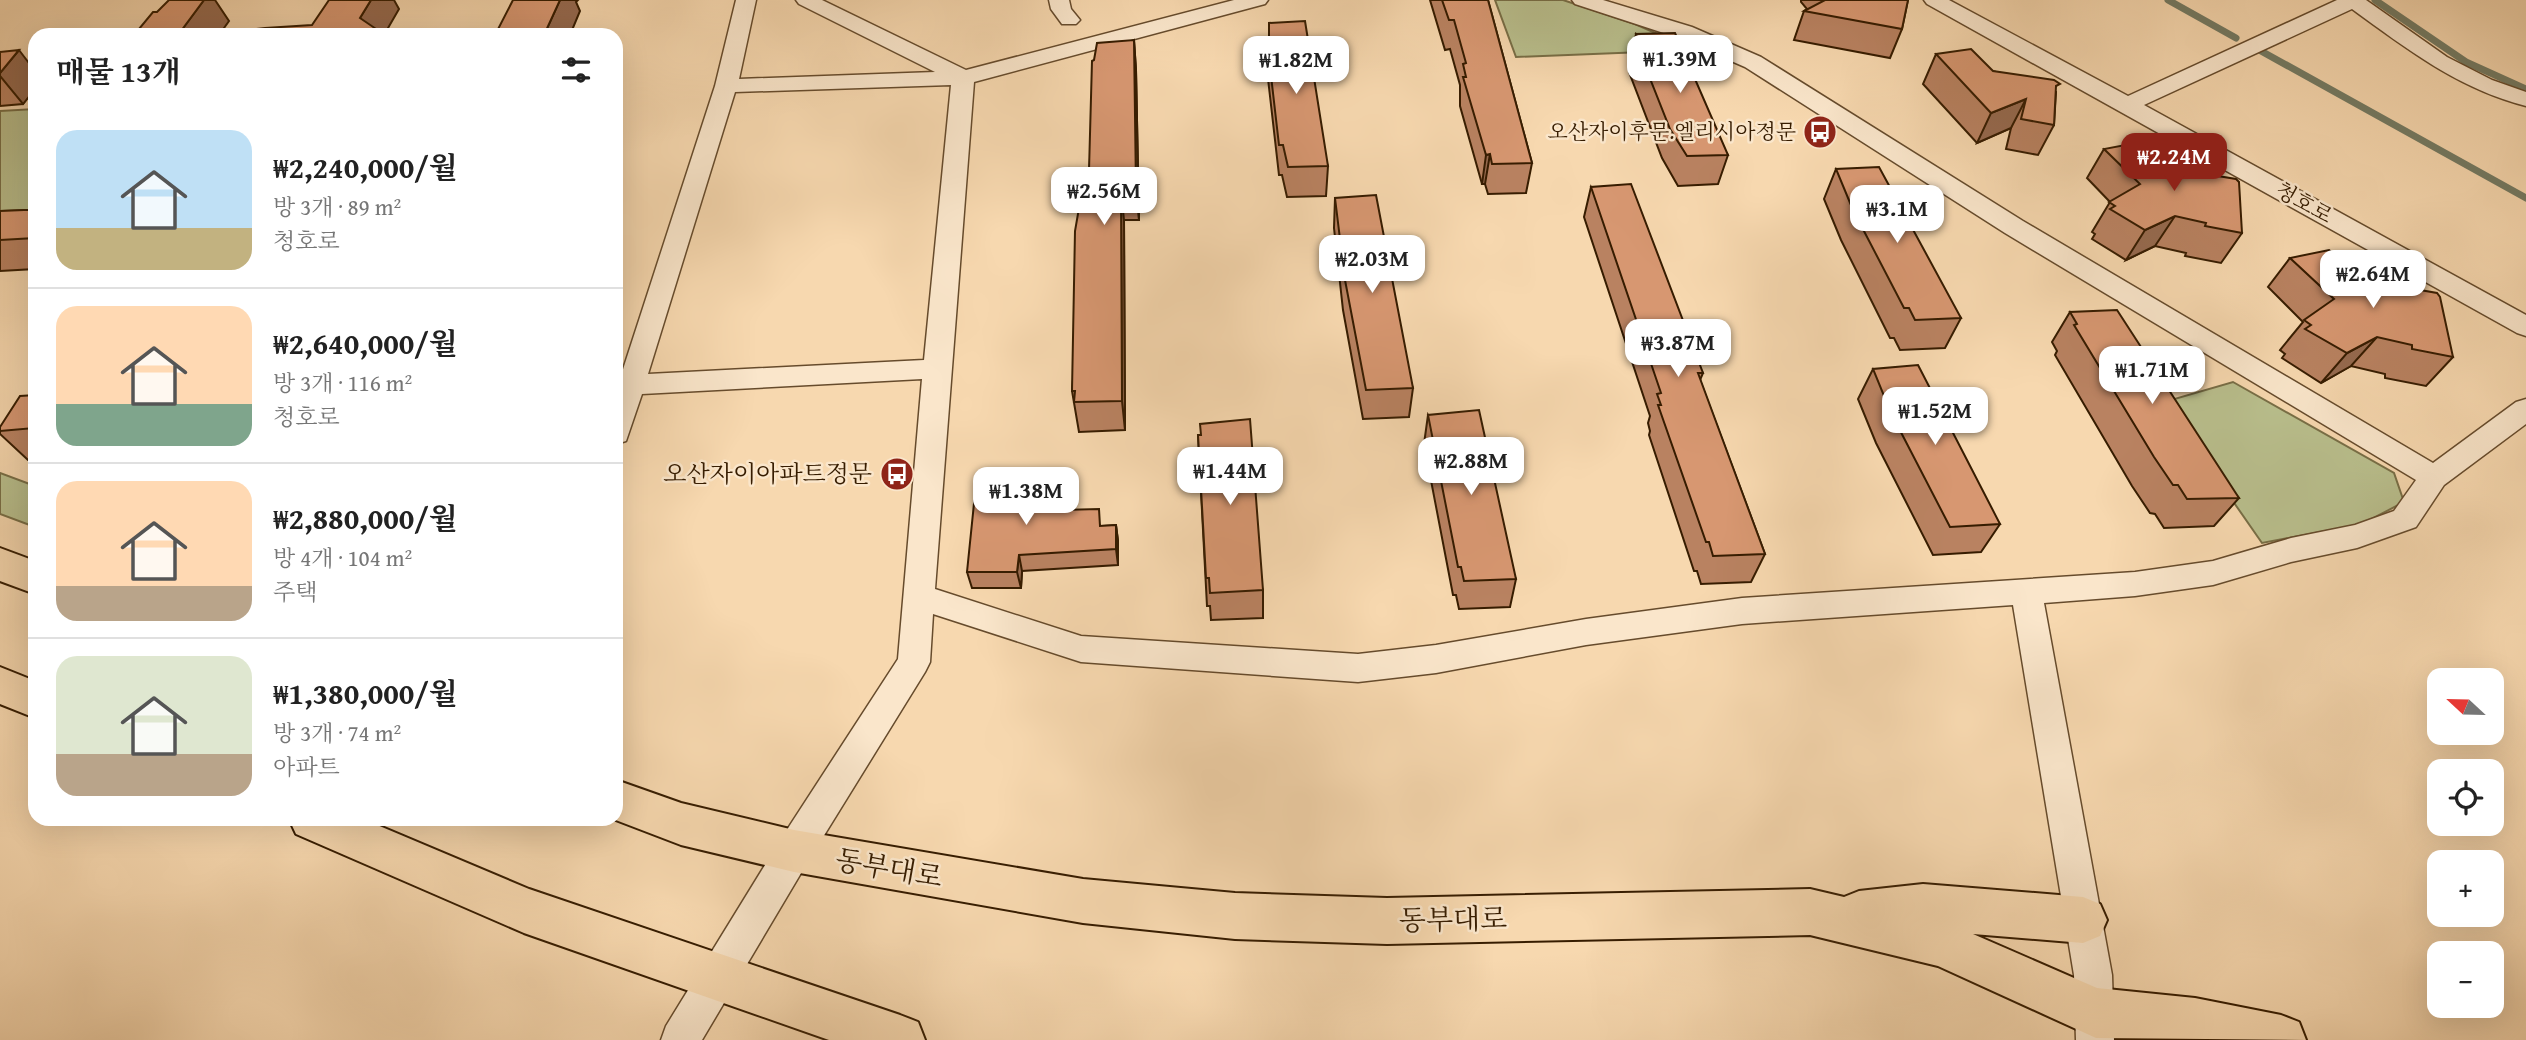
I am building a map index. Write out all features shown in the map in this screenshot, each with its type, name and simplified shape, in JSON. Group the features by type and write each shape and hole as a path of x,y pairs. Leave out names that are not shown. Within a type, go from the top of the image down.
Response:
{"main road":[{"path":"0,564 28,575"},
{"path":"0,685 28,697"},
{"name":"동부대로","path":"623,803 681,824 794,850 1083,901 1236,916 1387,921 1810,912 1942,944 2096,1026 2195,1023 2281,1040"},
{"path":"328,826 524,910 900,1040"},
{"path":"1828,917 1923,907 2083,919"}],"street":[{"path":"623,412 726,86 746,0"},
{"path":"806,0 963,78"},
{"path":"1059,0 1061,9 1069,20"},
{"path":"726,86 963,78 1258,0"},
{"path":"1582,0 1684,32 1753,62 2014,228 2434,477"},
{"name":"청호로","path":"1934,0 2526,327"},
{"path":"2127,105 2353,0 2439,62 2484,85 2526,99"},
{"path":"680,1040 794,850 914,662 936,369 963,78"},
{"path":"632,385 936,369"},
{"path":"917,596 1081,649 1358,668 1436,659 1586,632 1742,611 2135,584 2214,573 2291,550 2357,536 2405,519 2434,477 2526,409"},
{"path":"2026,590 2083,919 2096,1026"}],"green space":[{"path":"1495,0 1563,0 1635,24 1694,50 1516,57"},
{"path":"28,109 28,216 0,214 0,111"},
{"path":"2233,382 2394,473 2404,502 2362,524 2262,543 2164,402"},
{"path":"0,473 28,483 28,524 0,514"}],"building":[{"path":"169,0 204,0 183,28 140,28 153,12 157,12"},
{"path":"329,0 371,0 360,18 375,28 265,28 312,25"},
{"path":"513,0 560,0 547,28 499,28"},
{"path":"1442,0 1488,0 1532,163 1492,164 1490,154 1486,155 1463,77 1466,77 1463,64 1466,63 1454,20 1449,20"},
{"path":"1825,0 1908,0 1902,29 1804,11"},
{"path":"1305,21 1328,166 1288,167 1283,145 1279,145 1267,41 1269,23"},
{"path":"1675,33 1728,155 1687,156 1670,129 1636,43 1639,42 1636,34"},
{"path":"1134,40 1136,190 1121,190 1122,401 1074,402 1075,231 1079,208 1088,207 1092,61 1097,43"},
{"path":"1971,49 1993,71 2054,80 2060,84 2056,86 2054,125 2021,119 2026,99 1991,113 1936,54"},
{"path":"19,50 0,73 0,52"},
{"path":"2141,142 2169,168 2236,179 2239,182 2242,233 2205,226 2206,223 2175,216 2145,230 2110,209 2115,206 2109,202 2140,184 2104,149"},
{"path":"1879,167 1961,318 1915,320 1909,308 1904,308 1853,210 1836,169"},
{"path":"1631,184 1703,373 1698,373 1765,554 1713,556 1709,542 1706,542 1658,405 1661,405 1657,394 1661,393 1591,187"},
{"path":"1376,195 1413,388 1366,390 1345,280 1335,198"},
{"path":"28,210 28,238 0,240 0,211"},
{"path":"2329,250 2363,280 2437,293 2453,357 2412,349 2412,345 2377,337 2347,353 2305,329 2311,325 2304,320 2334,299 2290,258"},
{"path":"2117,310 2239,498 2187,499 2178,485 2173,485 2154,457 2074,325 2077,324 2070,312"},
{"path":"1918,365 2000,524 1950,527 1891,413 1873,369"},
{"path":"28,395 28,429 0,431 0,427 20,396"},
{"path":"1479,410 1516,579 1464,581 1461,567 1458,567 1428,415"},
{"path":"1250,419 1263,590 1210,593 1209,578 1206,578 1198,435 1201,435 1200,424"},
{"path":"1024,472 1022,511 1099,509 1100,526 1116,525 1116,549 1019,555 1017,572 967,572 977,474"}],"waterway":[{"path":"2168,0 2236,38"},
{"path":"2375,0 2466,62 2526,89"},
{"path":"2261,51 2526,198"}],"place":[{"name":"오산자이후문.엘리시아정문","path":"1820,132"},
{"name":"오산자이아파트정문","path":"897,474"}]}
